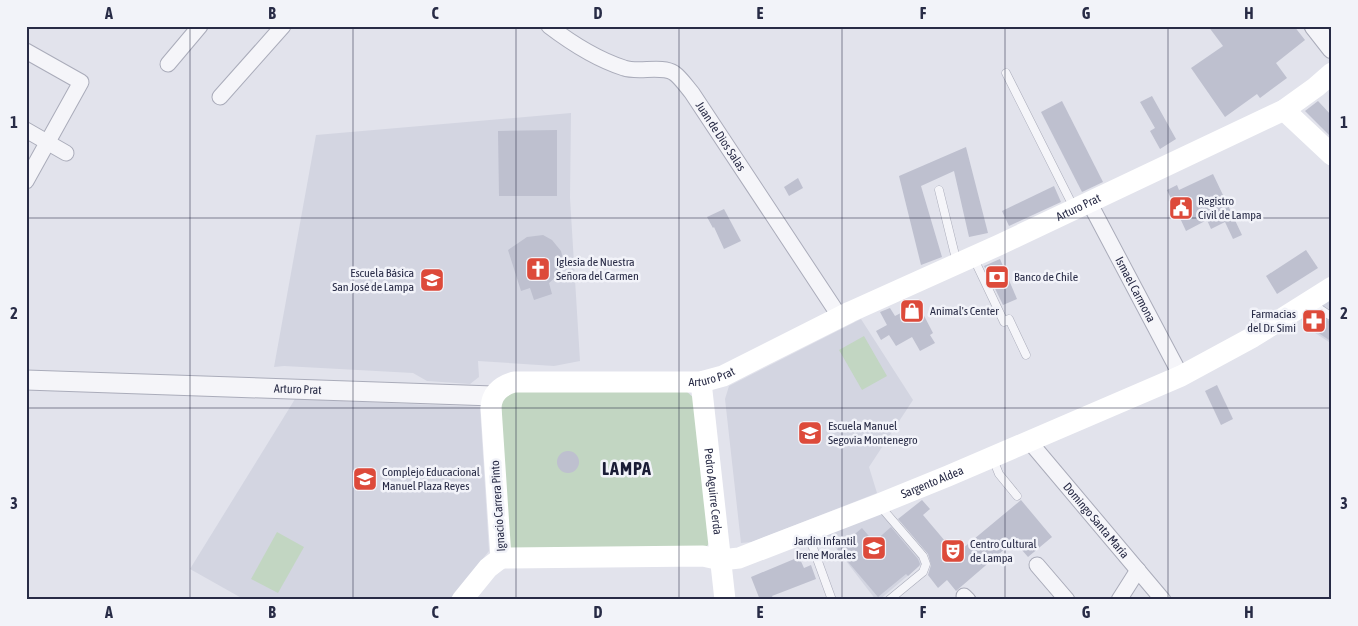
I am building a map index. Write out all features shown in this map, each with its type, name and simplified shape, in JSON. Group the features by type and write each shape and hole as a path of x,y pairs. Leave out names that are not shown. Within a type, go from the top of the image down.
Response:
{"main road":[{"name":"Arturo Prat","path":"493,396 502,387 514,382 701,382 723,376 901,288 965,261 1284,110 1301,99 1332,73"},
{"path":"1284,110 1332,155"},
{"name":"Sargento Aldea","path":"501,558 703,556 721,560 739,558 993,457 1181,376 1326,294"},
{"name":"Pedro Aguirre Cerda","path":"701,382 725,600"},
{"name":"Ignacio Carrera Pinto","path":"462,600 488,568 501,558 491,407 493,396"}],"street":[{"path":"168,64 200,26"},
{"path":"220,97 283,26"},
{"name":"Juan de Dios Salas","path":"549,26 589,52 625,69 672,71 680,78 692,93 840,317"},
{"path":"1314,26 1332,49"},
{"path":"26,51 81,82 26,181"},
{"path":"26,130 66,153"},
{"name":"Ismael Carmona","path":"1082,206 1181,376"},
{"name":"Arturo Prat","path":"26,380 493,396"},
{"name":"Domingo Santa María","path":"1029,441 1163,600"},
{"path":"1037,564 1067,600"},
{"path":"1120,600 1138,570"}],"lane":[{"path":"1006,73 1082,206"},
{"path":"939,190 965,261 1004,322 1009,319 1026,355"},
{"path":"1326,294 1320,309 1332,317"},
{"path":"993,457 999,474 1017,496"},
{"path":"878,504 924,556 926,564 923,572 889,600"},
{"path":"808,532 832,600"}],"shaded area":[{"name":"Escuela Básica San José de Lampa","path":"571,113 570,198 580,361 554,366 478,361 479,377 470,384 427,381 413,373 274,367 316,135"},
{"path":"1332,297 1332,344 1306,327 1300,318"},
{"name":"Escuela Manuel Segovia Montenegro","path":"861,319 913,400 869,467 877,493 752,542 741,543 725,399 729,386"},
{"name":"Complejo Educacional Manuel Plaza Reyes","path":"295,399 480,407 489,551 450,600 245,600 190,569"},
{"name":"Jardín Infantil Irene Morales","path":"881,512 924,562 879,600 876,600 826,535"}],"green space":[{"path":"864,336 887,376 862,390 839,350"},
{"path":"510,390 686,391 694,398 711,541 707,546 513,552 505,547 501,395"},
{"path":"277,532 304,547 278,593 251,579"}],"building":[{"path":"1208,26 1294,26 1305,40 1276,63 1287,78 1260,98 1257,94 1225,117 1191,68 1223,46"},
{"path":"1152,96 1176,139 1160,149 1150,131 1155,128 1140,102"},
{"path":"1062,101 1103,182 1082,192 1041,112"},
{"path":"1318,101 1332,116 1332,138 1305,111"},
{"path":"557,130 557,196 499,196 498,131"},
{"path":"966,147 988,233 969,237 954,171 921,186 942,257 921,265 899,176"},
{"path":"1213,174 1242,235 1233,239 1225,222 1211,229 1207,220 1186,231 1167,190 1177,185 1179,190"},
{"path":"798,178 803,188 789,196 784,187"},
{"path":"1054,186 1061,202 1009,226 1002,211"},
{"path":"724,209 741,241 724,249 707,217"},
{"name":"Iglesia de Nuestra Señora del Carmen","path":"543,235 552,240 561,251 564,263 559,274 549,283 552,294 534,300 530,288 521,291 508,250 527,237"},
{"path":"1306,250 1318,268 1277,294 1266,276"},
{"name":"Banco de Chile","path":"1000,259 1017,299 1003,305 984,266"},
{"path":"918,304 933,333 930,335 935,343 920,351 912,337 896,346 889,335 881,340 876,331 887,325 880,312 890,308 895,316"},
{"path":"1315,312 1332,323 1332,342 1305,324"},
{"path":"1217,385 1233,419 1221,425 1205,391"},
{"path":"568,451 576,454 579,462 576,470 568,473 560,470 557,462 560,454"},
{"path":"922,500 930,509 923,515 956,554 1021,500 1052,537 1028,557 1014,541 956,591 947,580 938,588 928,575 931,565 928,554 898,519"},
{"name":"Jardín Infantil Irene Morales","path":"891,527 918,559 920,564 908,576 906,574 878,597 837,549 862,528 874,542"},
{"path":"799,557 804,568 811,565 816,579 772,596 774,600 760,600 751,577"}],"place":[{"name":"Registro Civil de Lampa","path":"1181,208"},
{"name":"Iglesia de Nuestra Señora del Carmen","path":"538,269"},
{"name":"Banco de Chile","path":"997,277"},
{"name":"Escuela Básica San José de Lampa","path":"432,280"},
{"name":"Animal's Center","path":"912,311"},
{"name":"Farmacias del Dr. Simi","path":"1314,321"},
{"name":"Escuela Manuel Segovia Montenegro","path":"810,433"},
{"name":"Complejo Educacional Manuel Plaza Reyes","path":"365,479"},
{"name":"Jardín Infantil Irene Morales","path":"874,548"},
{"name":"Centro Cultural de Lampa","path":"953,551"}],"district":[{"name":"LAMPA","path":"627,468"}]}
